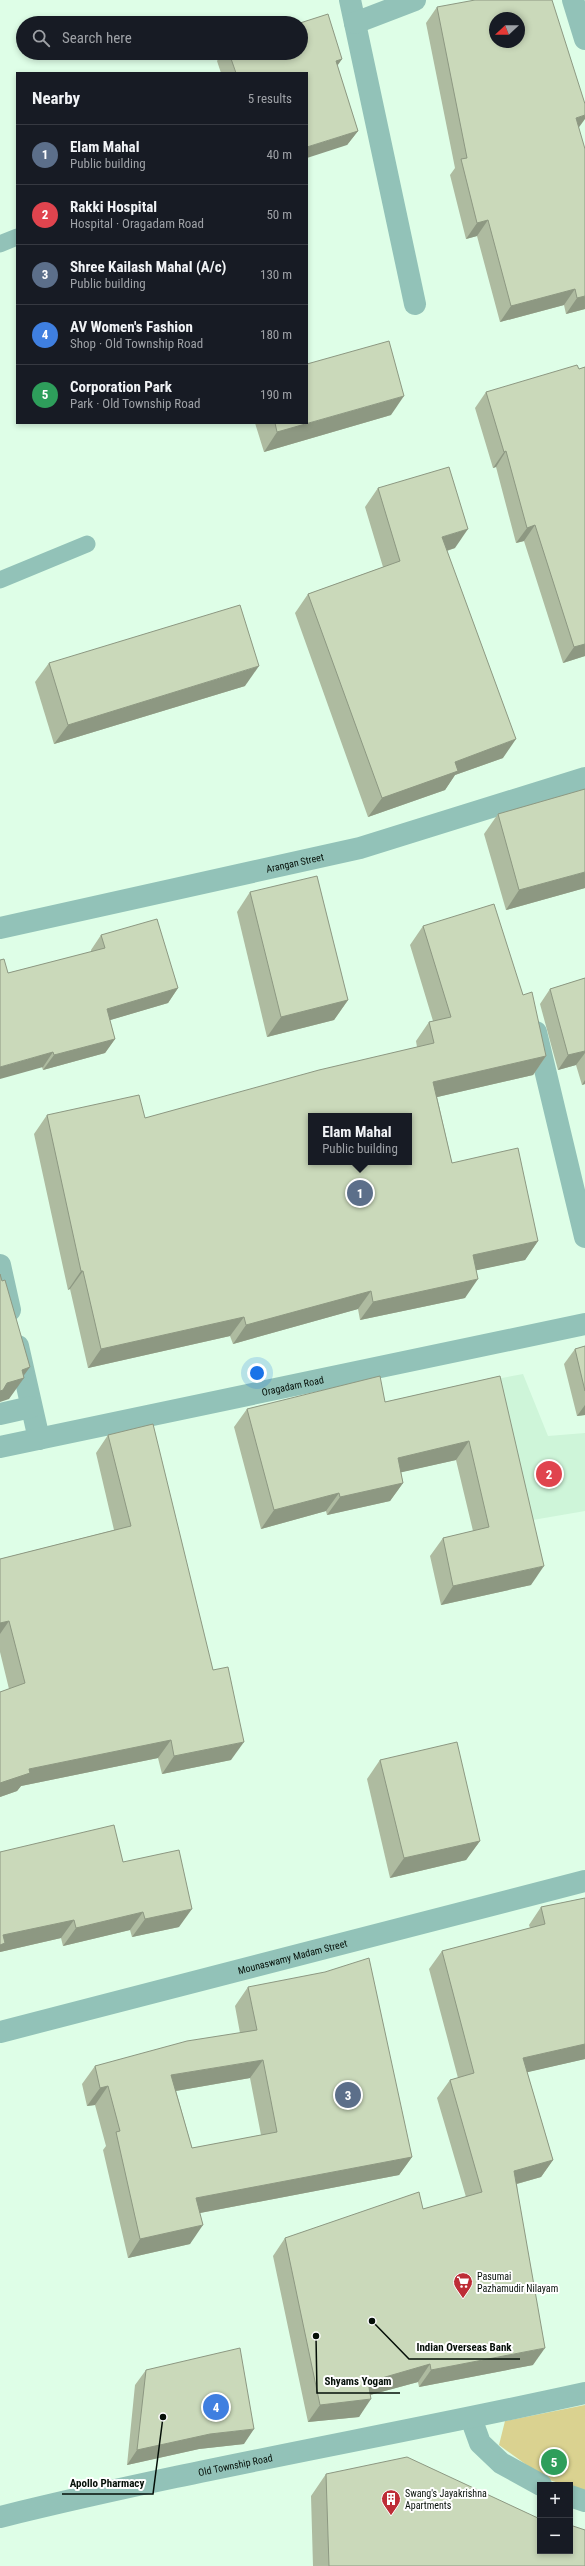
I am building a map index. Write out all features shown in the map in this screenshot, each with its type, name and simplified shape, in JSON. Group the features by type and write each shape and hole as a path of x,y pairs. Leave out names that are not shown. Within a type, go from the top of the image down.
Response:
{"street":[{"path":"350,0 415,304"},
{"path":"355,22 415,0"},
{"path":"574,0 585,39"},
{"name":"Arangan Street","path":"0,928 360,848 585,778"},
{"path":"531,1012 585,1237"},
{"path":"0,1264 39,1439"},
{"name":"Oragadam Road","path":"0,1447 585,1324"},
{"path":"0,1414 31,1407"},
{"name":"Mounaswamy Madam Street","path":"0,2032 585,1881"},
{"name":"Old Township Road","path":"0,2516 285,2453 471,2418 585,2393"},
{"path":"471,2418 480,2443 501,2463 537,2483"},
{"path":"573,2497 585,2501"}],"lane":[{"path":"0,244 16,237"},
{"path":"0,580 87,544"}],"shaded area":[{"path":"523,1374 548,1436 585,1433 585,1511 527,1521 485,1381"},
{"path":"585,2405 585,2491 573,2487 573,2482 556,2482 546,2479 499,2445 505,2421"}],"building":[{"path":"475,0 552,0 585,104 585,115 576,118 585,149 585,296 577,298 575,289 511,306 488,220 477,223 461,159 467,158 437,7"},
{"path":"328,14 342,59 336,61 358,131 308,147 308,72 236,72 231,60 308,60 308,20"},
{"path":"389,341 404,396 308,423 308,364"},
{"path":"577,365 579,369 585,367 585,644 574,647 535,525 527,528 506,451 504,452 486,392"},
{"path":"275,424 305,424 277,432"},
{"path":"449,467 468,529 442,537 516,739 455,762 458,771 382,798 308,594 400,561 378,488"},
{"path":"240,605 259,666 68,725 49,663"},
{"path":"585,789 585,872 519,890 498,814"},
{"path":"317,876 348,1000 281,1017 250,892"},
{"path":"494,904 523,995 532,992 546,1056 433,1082 452,1163 518,1148 538,1241 473,1255 478,1279 373,1302 371,1291 246,1325 244,1317 101,1349 83,1271 81,1271 47,1115 139,1095 145,1118 319,1070 434,1043 429,1022 451,1017 423,926"},
{"path":"157,919 178,988 107,1009 115,1039 54,1055 53,1052 0,1067 0,960 4,959 8,973 105,948 101,935"},
{"path":"585,978 585,1051 568,1055 550,989"},
{"path":"0,1274 2,1281 5,1280 30,1367 22,1370 24,1378 7,1383 3,1390 0,1391"},
{"path":"585,1346 585,1391 575,1349"},
{"path":"380,1376 385,1402 500,1376 544,1566 453,1586 443,1538 489,1527 469,1441 398,1458 403,1483 340,1497 339,1493 274,1510 247,1409"},
{"path":"153,1424 213,1670 228,1667 244,1742 174,1756 171,1740 29,1769 30,1773 0,1783 0,1692 25,1683 9,1621 0,1623 0,1559 131,1526 108,1435"},
{"path":"457,1742 480,1841 404,1858 380,1760"},
{"path":"114,1825 123,1862 179,1850 192,1909 145,1919 143,1912 76,1928 74,1920 3,1935 5,1943 0,1945 0,1852"},
{"path":"585,1898 585,2044 523,2058 553,2160 514,2171 545,2348 431,2370 430,2364 368,2382 371,2399 320,2405 285,2238 419,2192 423,2209 482,2192 450,2080 474,2073 442,1951 545,1924 541,1907"},
{"path":"369,1958 412,2157 196,2198 203,2225 140,2239 116,2132 120,2131 108,2086 100,2088 95,2066 187,2041 257,2030 248,1987 325,1972","holes":["263,2060 277,2132 192,2148 171,2075"]},
{"path":"240,2348 254,2429 210,2434 137,2450 146,2370"},
{"name":"Swang's Jayakrishna Apartments","path":"407,2457 537,2518 537,2554 573,2554 573,2526 585,2530 585,2566 329,2566 326,2474"}],"place":[{"name":"Elam Mahal","path":"360,1193"},
{"name":"Rakki Hospital","path":"549,1474"},
{"name":"Shree Kailash Mahal (A/c)","path":"348,2095"},
{"name":"Pasumai Pazhamudir Nilayam","path":"463,2299"},
{"name":"Indian Overseas Bank","path":"372,2321"},
{"name":"Shyams Yogam","path":"316,2336"},
{"name":"AV Women's Fashion","path":"216,2407"},
{"name":"Apollo Pharmacy","path":"163,2417"},
{"name":"Corporation Park","path":"554,2462"},
{"name":"Swang's Jayakrishna Apartments","path":"391,2516"}]}
